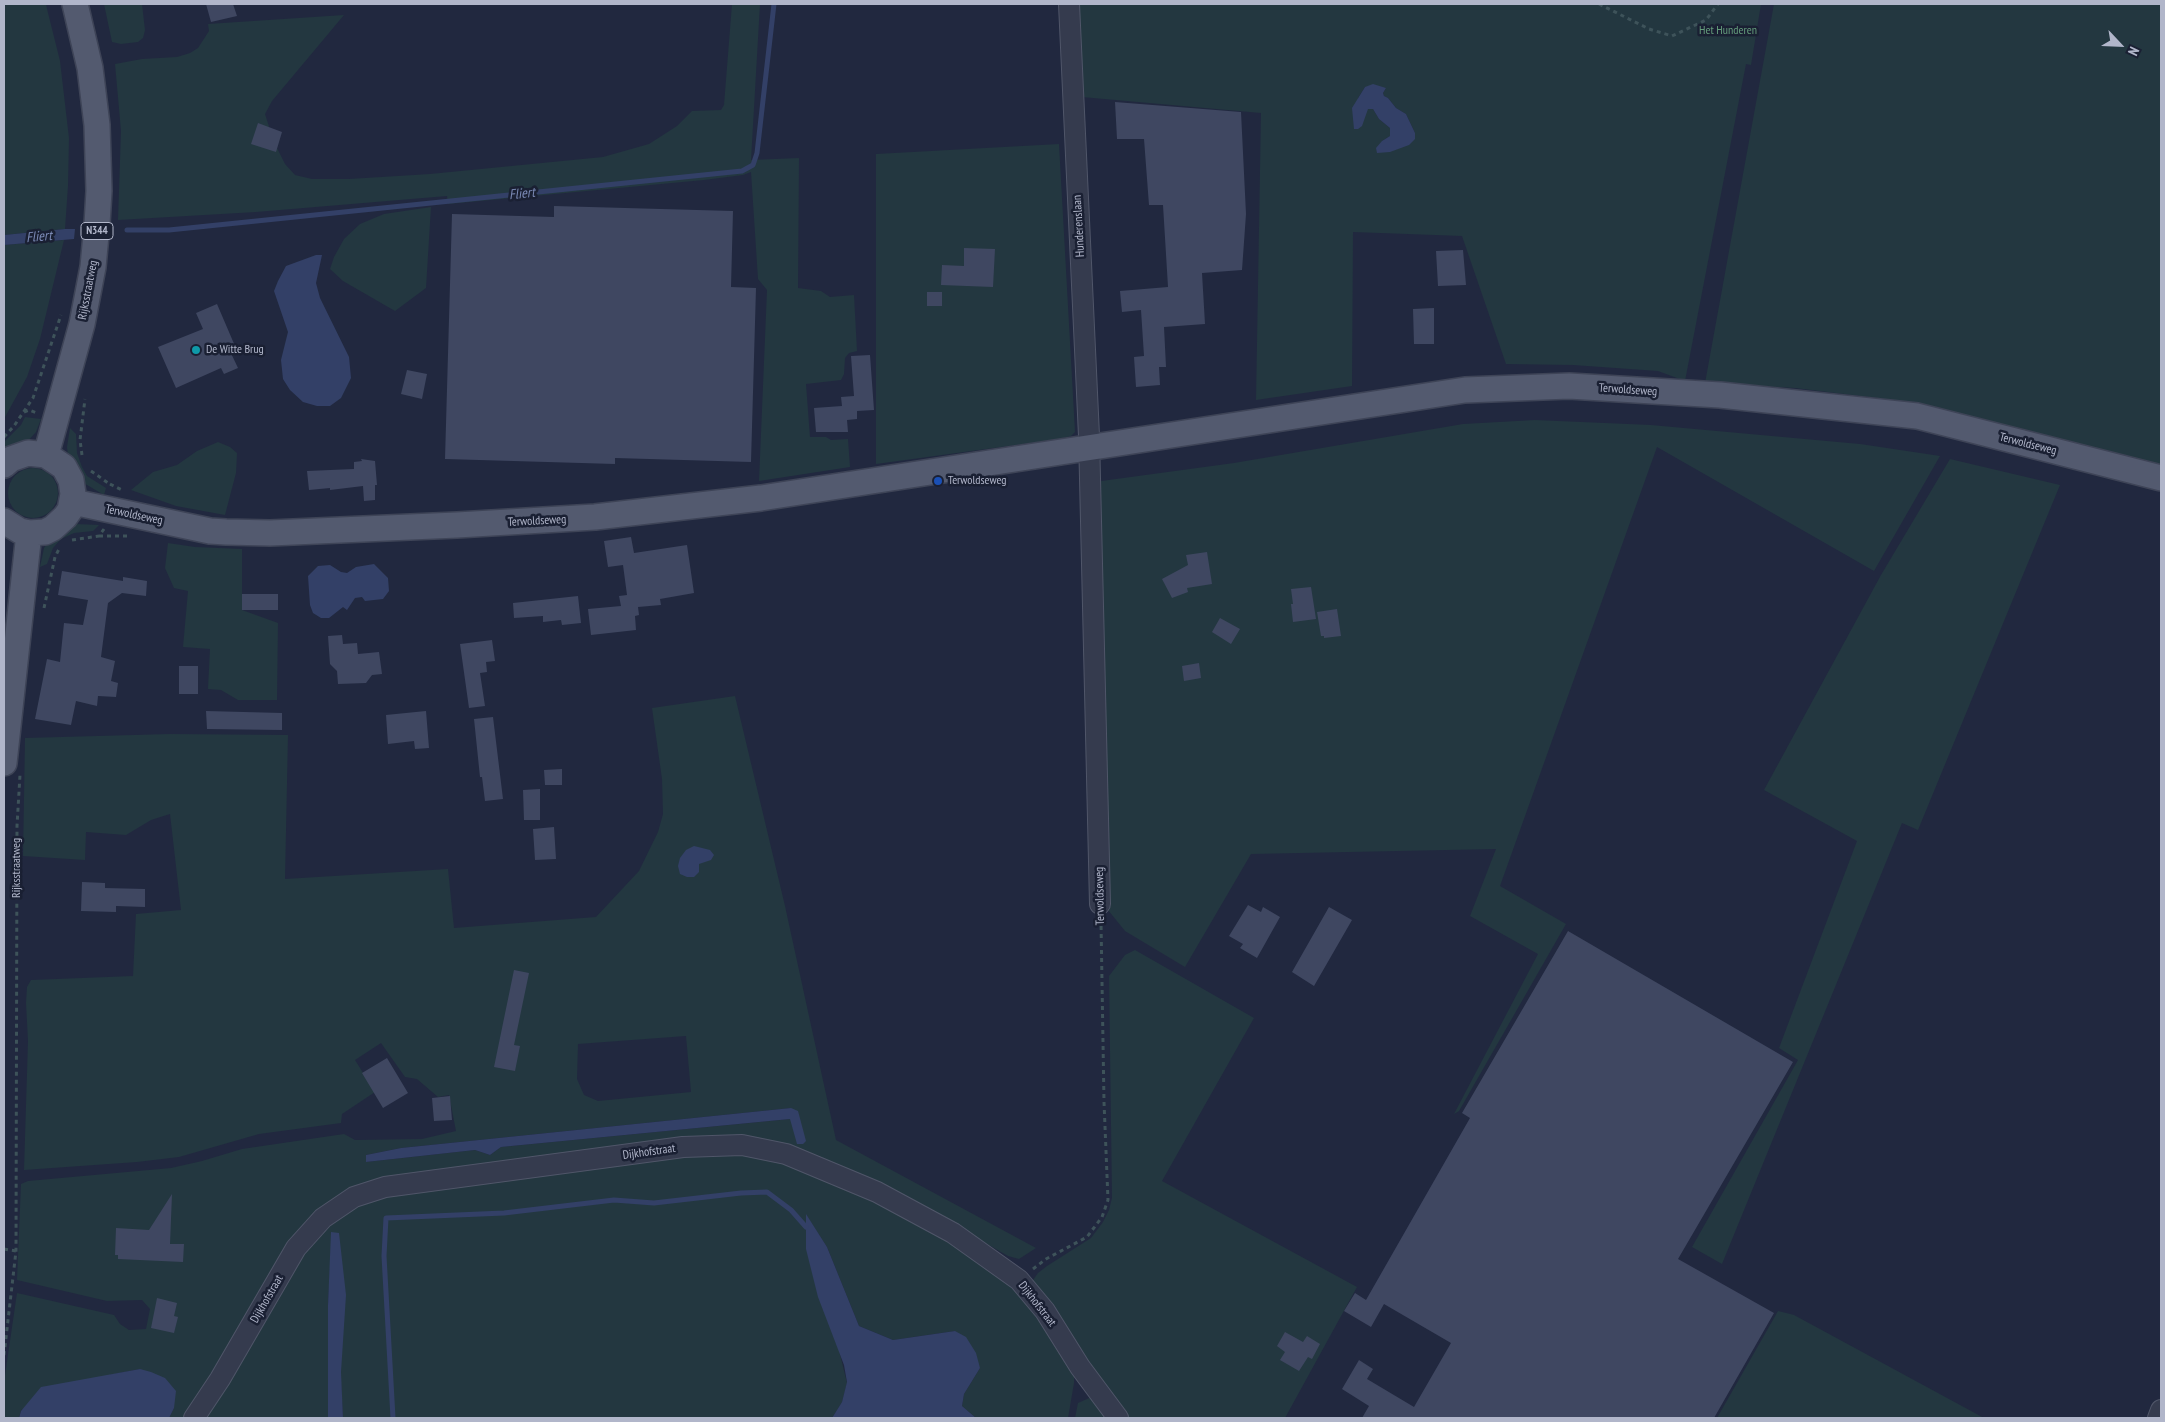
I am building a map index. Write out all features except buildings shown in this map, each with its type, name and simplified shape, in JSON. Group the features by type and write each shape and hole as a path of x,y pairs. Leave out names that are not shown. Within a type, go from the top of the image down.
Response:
{"main road":[{"name":"Rijksstraatweg","path":"46,454 84,315 93,267 97,224 99,191 97,125 90,68 75,4"},
{"name":"Terwoldseweg","path":"72,502 210,531 261,533 586,518 652,512 761,498 1465,390 1568,386 1720,395 1917,416 2161,478"},
{"path":"4,465 11,459 28,453 46,454 58,462 68,473 73,487 72,502 66,517 45,532 29,533 12,528 4,521"},
{"path":"12,767 29,533"}],"street":[{"name":"Hunderenslaan","path":"1069,4 1089,448"},
{"name":"Terwoldseweg","path":"1089,448 1100,904"},
{"name":"Dijkhofstraat","path":"194,1418 220,1379 296,1248 323,1218 354,1197 385,1186 683,1147 742,1146 786,1154 877,1192 953,1232 1018,1280 1045,1311 1080,1367 1118,1418"},
{"path":"2158,1418 2161,1410"}],"path":[{"path":"1599,4 1649,29 1672,36 1706,20 1718,4"},
{"name":"Rijksstraatweg","path":"4,437 23,413 40,383 63,306"},
{"path":"81,433 81,449 85,463"},
{"path":"69,541 101,535 108,510 113,490 110,484 88,469"},
{"name":"Terwoldseweg","path":"110,484 125,491"},
{"path":"43,613 54,557 64,544"},
{"name":"Rijksstraatweg","path":"4,1355 16,1251 17,836 12,767"},
{"name":"Terwoldseweg","path":"1018,1280 1046,1259 1087,1237 1102,1216 1108,1200 1100,904"},
{"path":"4,1249 16,1251"}],"green space":[{"path":"4,4 46,4 60,61 69,138 65,229 4,235"},
{"path":"104,4 142,4 145,30 143,38 138,42 121,44 112,42"},
{"path":"732,4 760,4 751,160 799,158 798,288 821,291 830,297 854,295 857,351 849,353 845,358 844,374 841,380 806,384 810,437 826,437 831,440 848,439 850,467 759,481 767,290 758,279 751,172 743,175 704,180 448,204 447,196 256,212 118,220 121,131 115,64 142,59 177,57 190,53 198,48 209,31 208,24 344,15 272,101 265,114 274,142 285,164 295,175 312,179 349,179 430,174 603,157 649,144 677,126 692,111 721,110 724,105"},
{"name":"Het Hunderen","path":"1077,4 1761,4 1751,65 1746,64 1685,381 1658,371 1573,365 1506,364 1462,236 1353,232 1352,386 1256,400 1261,113 1082,97","holes":["1365,87 1386,88 1383,93 1384,96 1396,108 1406,114 1415,133 1382,141 1390,136 1390,128 1379,119 1373,109 1368,109 1358,98"]},
{"path":"1774,4 2161,4 2161,465 1885,399 1795,388 1705,383"},
{"path":"1059,144 1075,432 1071,436 1060,439 876,464 876,154"},
{"path":"431,207 426,288 395,311 343,281 330,269 344,239 360,224 384,214"},
{"path":"64,240 40,339 27,377 4,419 4,245"},
{"path":"25,417 41,419 36,432 27,442 4,455 4,442 21,425"},
{"path":"1535,420 1651,425 1860,444 1940,456 1874,571 1657,447 1500,886 1566,924 1459,1111 1454,1114 1538,954 1470,916 1496,849 1251,854 1185,967 1125,931 1108,910 1105,895 1094,482 1234,463 1463,424"},
{"path":"70,428 76,434 77,453 82,467 87,476 106,488 104,495 82,482 69,462 67,447"},
{"path":"218,442 230,447 237,453 236,473 225,515 176,506 131,490 153,472 177,465 197,451"},
{"path":"1950,459 2060,485 1918,830 1902,823 1722,1264 1692,1247 1798,1060 1779,1048 1857,841 1764,790 1881,575"},
{"path":"28,468 38,468 51,475 58,488 58,498 51,511 38,518 28,518 19,514 12,507 8,498 8,488 12,479 19,472"},
{"path":"76,524 99,525 93,531 74,533 61,539 53,548 47,564 40,567 44,548 51,538"},
{"path":"168,543 195,547 242,549 242,610 278,623 277,700 238,700 221,690 208,689 210,649 183,647 188,591 174,588 165,568"},
{"path":"735,696 785,906 836,1140 1036,1248 1019,1259 1008,1256 914,1202 764,1141 340,1197 185,1418 169,1418 174,1408 140,1369 110,1375 21,1410 19,1418 4,1418 4,1382 17,1293 114,1315 120,1324 129,1330 146,1329 150,1309 142,1300 107,1301 17,1280 21,1184 28,1181 171,1168 242,1149 344,1134 355,1140 422,1139 456,1131 449,1095 438,1097 417,1079 405,1077 381,1043 355,1060 375,1092 342,1114 341,1123 259,1134 179,1157 24,1170 28,1041 26,1003 27,987 31,980 133,976 136,914 181,910 170,814 151,820 126,835 86,832 85,860 23,856 25,738 170,734 288,735 285,879 448,869 454,928 596,917 639,871 658,832 663,814 662,779 652,708","holes":["686,1036 691,1092 598,1101 584,1095 577,1079 578,1044","791,1108 790,1119 501,1147 490,1155 475,1150 366,1162 366,1155 401,1148"]},
{"path":"1135,950 1254,1018 1162,1181 1357,1287 1285,1418 1129,1418 1031,1283 1038,1273 1047,1266 1091,1238 1109,1210 1112,1198 1109,976 1125,955"},
{"path":"676,1153 759,1155 842,1184 926,1227 997,1271 1027,1301 1074,1368 1074,1383 1068,1418 976,1418 962,1406 964,1394 980,1368 955,1331 893,1340 859,1326 827,1247 806,1215 847,1383 842,1402 832,1418 343,1418 332,1232 328,1305 328,1418 201,1418 303,1251 346,1210 387,1193"},
{"path":"1778,1311 1794,1315 1984,1418 1717,1418"},
{"path":"1096,1395 1111,1418 1075,1418 1078,1403"}],"water":[{"path":"1373,84 1386,88 1383,93 1384,96 1396,108 1406,114 1415,133 1415,139 1409,145 1390,152 1377,153 1376,148 1390,136 1390,128 1379,119 1373,109 1368,109 1362,126 1354,129 1352,108 1365,87"},
{"path":"75,229 74,239 4,245 4,235"},
{"path":"316,255 322,255 316,283 320,298 349,357 351,378 341,398 330,406 317,406 303,402 290,390 283,379 281,360 288,332 274,291 286,266"},
{"path":"374,564 388,578 389,591 383,599 365,601 362,597 355,598 347,610 343,607 329,618 321,618 313,613 310,605 308,576 318,566 330,565 341,572 347,573 356,567"},
{"path":"694,846 710,850 714,855 711,860 699,864 699,872 694,877 687,877 680,874 678,866 680,858 686,850"},
{"path":"791,1108 798,1111 806,1141 803,1144 797,1144 790,1119 501,1147 490,1155 475,1150 366,1162 366,1155 401,1148"},
{"path":"806,1214 827,1247 859,1326 893,1340 955,1331 966,1337 976,1353 980,1368 964,1394 962,1406 976,1418 832,1418 842,1402 847,1382 844,1365 818,1297 806,1249"},
{"path":"331,1232 339,1233 346,1295 341,1372 343,1418 328,1418 328,1305"},
{"path":"140,1369 165,1378 176,1391 174,1408 169,1418 19,1418 21,1411 41,1387"}],"waterway":[{"name":"Fliert","path":"127,230 169,230 742,171 753,165 757,153 774,4"},
{"path":"393,1418 384,1256 386,1218 504,1213 614,1200 654,1203 741,1193 767,1192 791,1210 806,1227"}],"place":[{"name":"De Witte Brug","path":"196,350"},
{"name":"Terwoldseweg","path":"938,481"}]}
